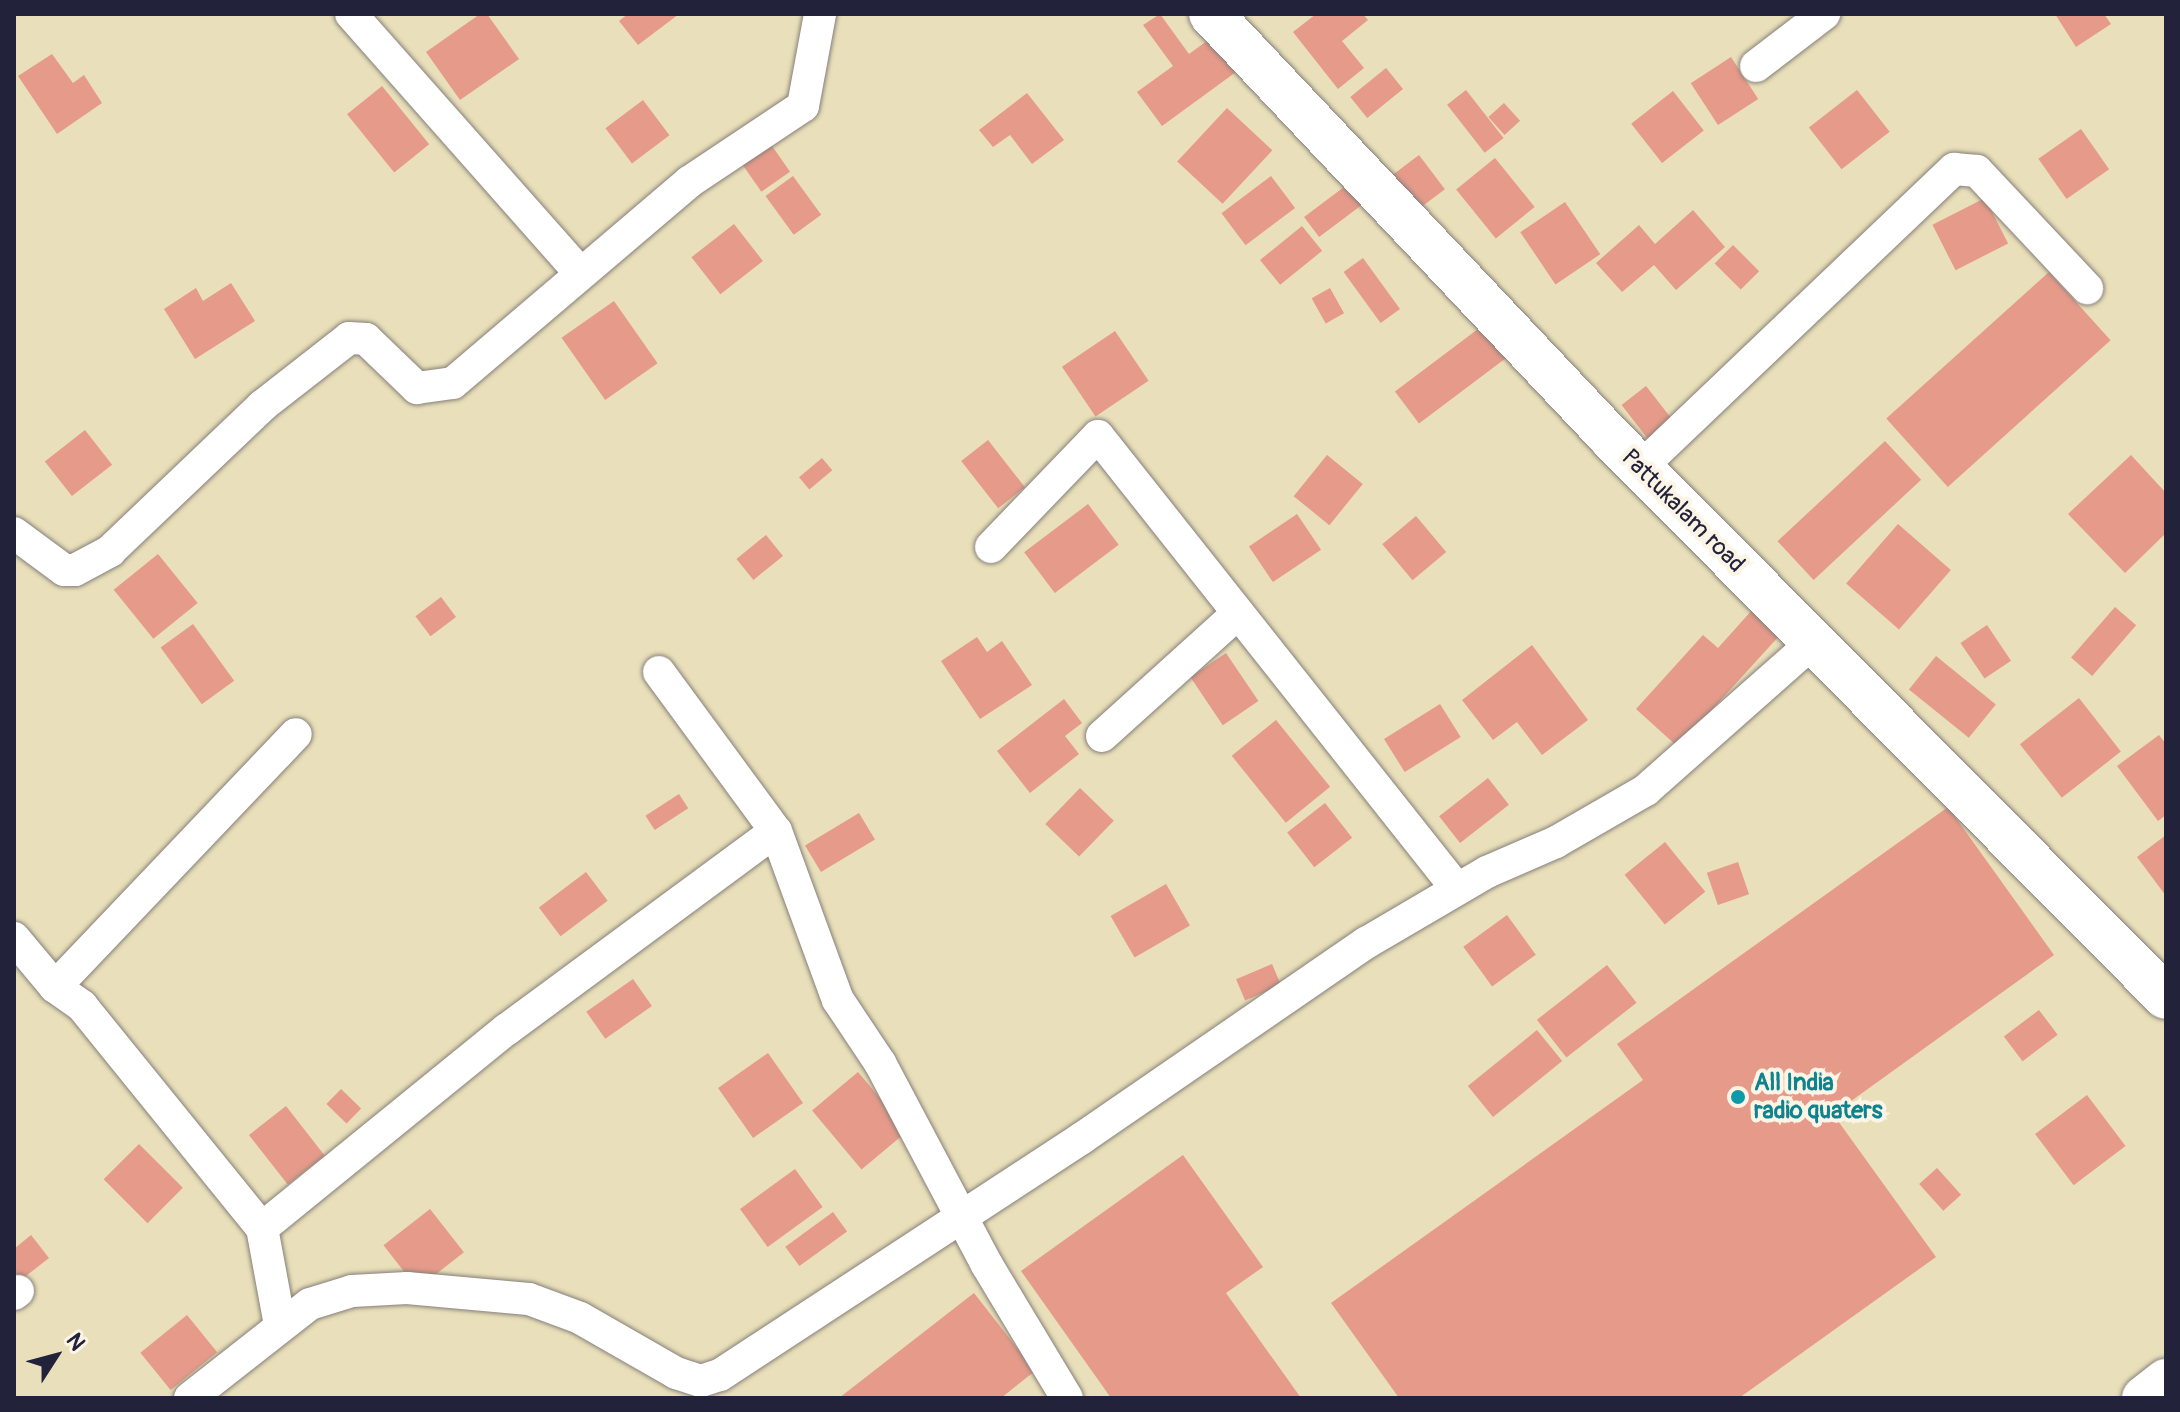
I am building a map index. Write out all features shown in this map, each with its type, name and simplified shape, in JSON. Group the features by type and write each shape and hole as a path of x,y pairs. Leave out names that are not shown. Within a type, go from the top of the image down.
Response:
{"main road":[{"name":"Pattukalam road","path":"1211,14 1640,468 2166,997"},
{"path":"2144,1398 2166,1381"}],"street":[{"path":"351,14 580,273"},
{"path":"14,533 52,564 75,570 110,551 262,406 349,338 366,339 417,388 453,383 689,182 803,106 820,14"},
{"path":"1756,66 1824,14"},
{"path":"1640,468 1954,169 1977,171 2087,288"},
{"path":"991,547 1098,436 1457,889"},
{"path":"1102,736 1238,613"},
{"path":"190,1398 310,1304 352,1291 407,1288 529,1299 580,1318 676,1373 701,1381 720,1375 963,1216 1316,976 1457,889 1556,842 1646,790 1813,642"},
{"path":"659,672 776,831 838,1000 880,1063 1023,1329 1067,1398"},
{"path":"55,987 296,734"},
{"path":"262,1228 506,1030 776,831"},
{"path":"14,938 55,987 82,1006 262,1228 280,1325"}],"building":[{"path":"480,14 487,14 519,59 460,100 426,52"},
{"path":"628,14 679,14 638,45 619,21"},
{"path":"1160,14 1189,54 1211,38 1236,72 1162,126 1137,92 1173,66 1143,25"},
{"path":"1316,14 1363,14 1368,20 1342,41 1364,68 1338,89 1293,32"},
{"path":"2055,14 2104,14 2111,24 2076,47"},
{"path":"52,54 73,83 84,75 102,103 57,134 18,76"},
{"path":"1731,57 1758,99 1718,125 1691,83"},
{"path":"1386,68 1403,89 1367,118 1350,97"},
{"path":"382,86 429,144 394,173 347,114"},
{"path":"1466,90 1504,138 1485,153 1447,105"},
{"path":"1857,90 1890,132 1842,169 1809,128"},
{"path":"1673,91 1704,130 1662,163 1631,124"},
{"path":"1027,93 1064,140 1032,164 1010,135 993,147 979,130"},
{"path":"643,100 669,135 632,163 605,128"},
{"path":"1504,103 1520,121 1504,135 1488,117"},
{"path":"1227,108 1272,150 1223,204 1177,161"},
{"path":"2081,129 2109,169 2067,199 2038,159"},
{"path":"770,143 790,172 761,192 741,163"},
{"path":"1419,155 1445,189 1415,212 1389,177"},
{"path":"1495,158 1535,207 1496,238 1456,189"},
{"path":"793,176 821,215 794,235 765,196"},
{"path":"1271,176 1295,208 1246,245 1221,213"},
{"path":"1348,184 1363,204 1319,237 1304,217"},
{"path":"1985,198 2008,243 1956,270 1932,225"},
{"path":"1565,202 1600,254 1555,284 1520,232"},
{"path":"1693,210 1725,247 1676,290 1654,265 1622,292 1596,263 1639,225 1655,244"},
{"path":"734,224 763,261 720,294 691,257"},
{"path":"1302,226 1322,251 1280,285 1260,260"},
{"path":"1733,245 1759,271 1741,290 1715,263"},
{"path":"1363,258 1400,309 1381,323 1344,272"},
{"path":"2049,272 2111,340 1948,487 1886,419"},
{"path":"231,283 255,321 195,359 164,309 196,288 203,301"},
{"path":"1330,288 1344,313 1326,324 1312,298"},
{"path":"614,301 658,363 605,400 562,338"},
{"path":"1482,326 1506,358 1419,424 1395,392"},
{"path":"1115,331 1149,381 1095,417 1062,367"},
{"path":"1646,386 1680,429 1655,448 1622,405"},
{"path":"85,430 112,465 72,496 45,461"},
{"path":"988,440 1025,487 998,508 961,461"},
{"path":"1885,441 1921,480 1814,580 1777,541"},
{"path":"1327,455 1363,484 1329,525 1294,496"},
{"path":"2131,455 2166,493 2166,533 2125,573 2068,514"},
{"path":"822,458 832,470 809,490 799,477"},
{"path":"1088,504 1119,545 1055,593 1024,552"},
{"path":"1297,514 1321,550 1273,582 1249,546"},
{"path":"1416,516 1446,552 1413,580 1382,544"},
{"path":"1898,524 1951,570 1899,630 1846,584"},
{"path":"766,535 783,556 753,580 736,559"},
{"path":"158,554 198,603 153,639 114,590"},
{"path":"441,597 456,617 430,636 415,616"},
{"path":"2115,607 2136,625 2092,676 2071,658"},
{"path":"1753,609 1781,634 1678,747 1636,709 1703,635 1718,648"},
{"path":"193,624 234,681 202,704 161,648"},
{"path":"1987,625 2011,661 1985,679 1960,643"},
{"path":"977,637 987,652 1002,641 1032,685 980,719 941,661"},
{"path":"1532,645 1588,720 1542,755 1517,722 1493,740 1462,700"},
{"path":"1226,653 1258,701 1223,725 1190,677"},
{"path":"1936,656 1996,704 1969,738 1909,689"},
{"path":"2079,698 2121,752 2062,798 2020,744"},
{"path":"1064,699 1082,723 1065,736 1079,754 1030,793 997,751"},
{"path":"1440,704 1461,737 1405,772 1384,739"},
{"path":"1276,720 1330,787 1286,823 1232,756"},
{"path":"2159,735 2166,744 2166,815 2158,821 2117,766"},
{"path":"1488,778 1509,805 1460,843 1439,816"},
{"path":"1080,788 1114,821 1079,857 1045,824"},
{"path":"679,794 688,808 655,830 645,816"},
{"path":"1325,803 1352,838 1314,867 1287,833"},
{"name":"All India radio quaters","path":"1948,807 2054,955 1833,1114 1936,1257 1739,1398 1399,1398 1331,1303 1643,1080 1617,1044"},
{"path":"859,813 875,840 821,872 805,845"},
{"path":"2166,835 2166,896 2137,857"},
{"path":"1665,842 1705,892 1665,924 1625,875"},
{"path":"1738,862 1749,894 1718,905 1707,873"},
{"path":"586,872 608,901 561,936 539,908"},
{"path":"1166,884 1190,926 1135,958 1111,916"},
{"path":"1507,915 1536,955 1492,986 1463,947"},
{"path":"1272,964 1281,985 1245,1000 1236,979"},
{"path":"1607,965 1637,1003 1566,1058 1537,1020"},
{"path":"633,979 652,1006 605,1039 586,1012"},
{"path":"2039,1010 2058,1035 2023,1061 2004,1036"},
{"path":"1537,1030 1562,1061 1493,1117 1468,1086"},
{"path":"768,1053 803,1103 753,1138 718,1088"},
{"path":"858,1072 907,1131 862,1170 812,1111"},
{"path":"341,1089 361,1108 347,1124 326,1104"},
{"path":"2087,1095 2126,1146 2074,1185 2035,1134"},
{"path":"286,1106 325,1156 288,1185 249,1135"},
{"path":"139,1144 183,1188 147,1223 104,1179"},
{"path":"1183,1155 1263,1267 1226,1293 1301,1398 1111,1398 1021,1271"},
{"path":"1937,1168 1961,1195 1943,1211 1919,1184"},
{"path":"795,1169 823,1207 768,1247 740,1209"},
{"path":"430,1209 464,1252 417,1289 384,1245"},
{"path":"833,1212 847,1231 799,1266 785,1247"},
{"path":"31,1235 49,1258 17,1283 14,1249"},
{"path":"974,1293 1035,1371 1001,1398 839,1398"},
{"path":"187,1315 217,1352 171,1390 140,1353"}],"place":[{"name":"All India radio quaters","path":"1738,1097"}]}
